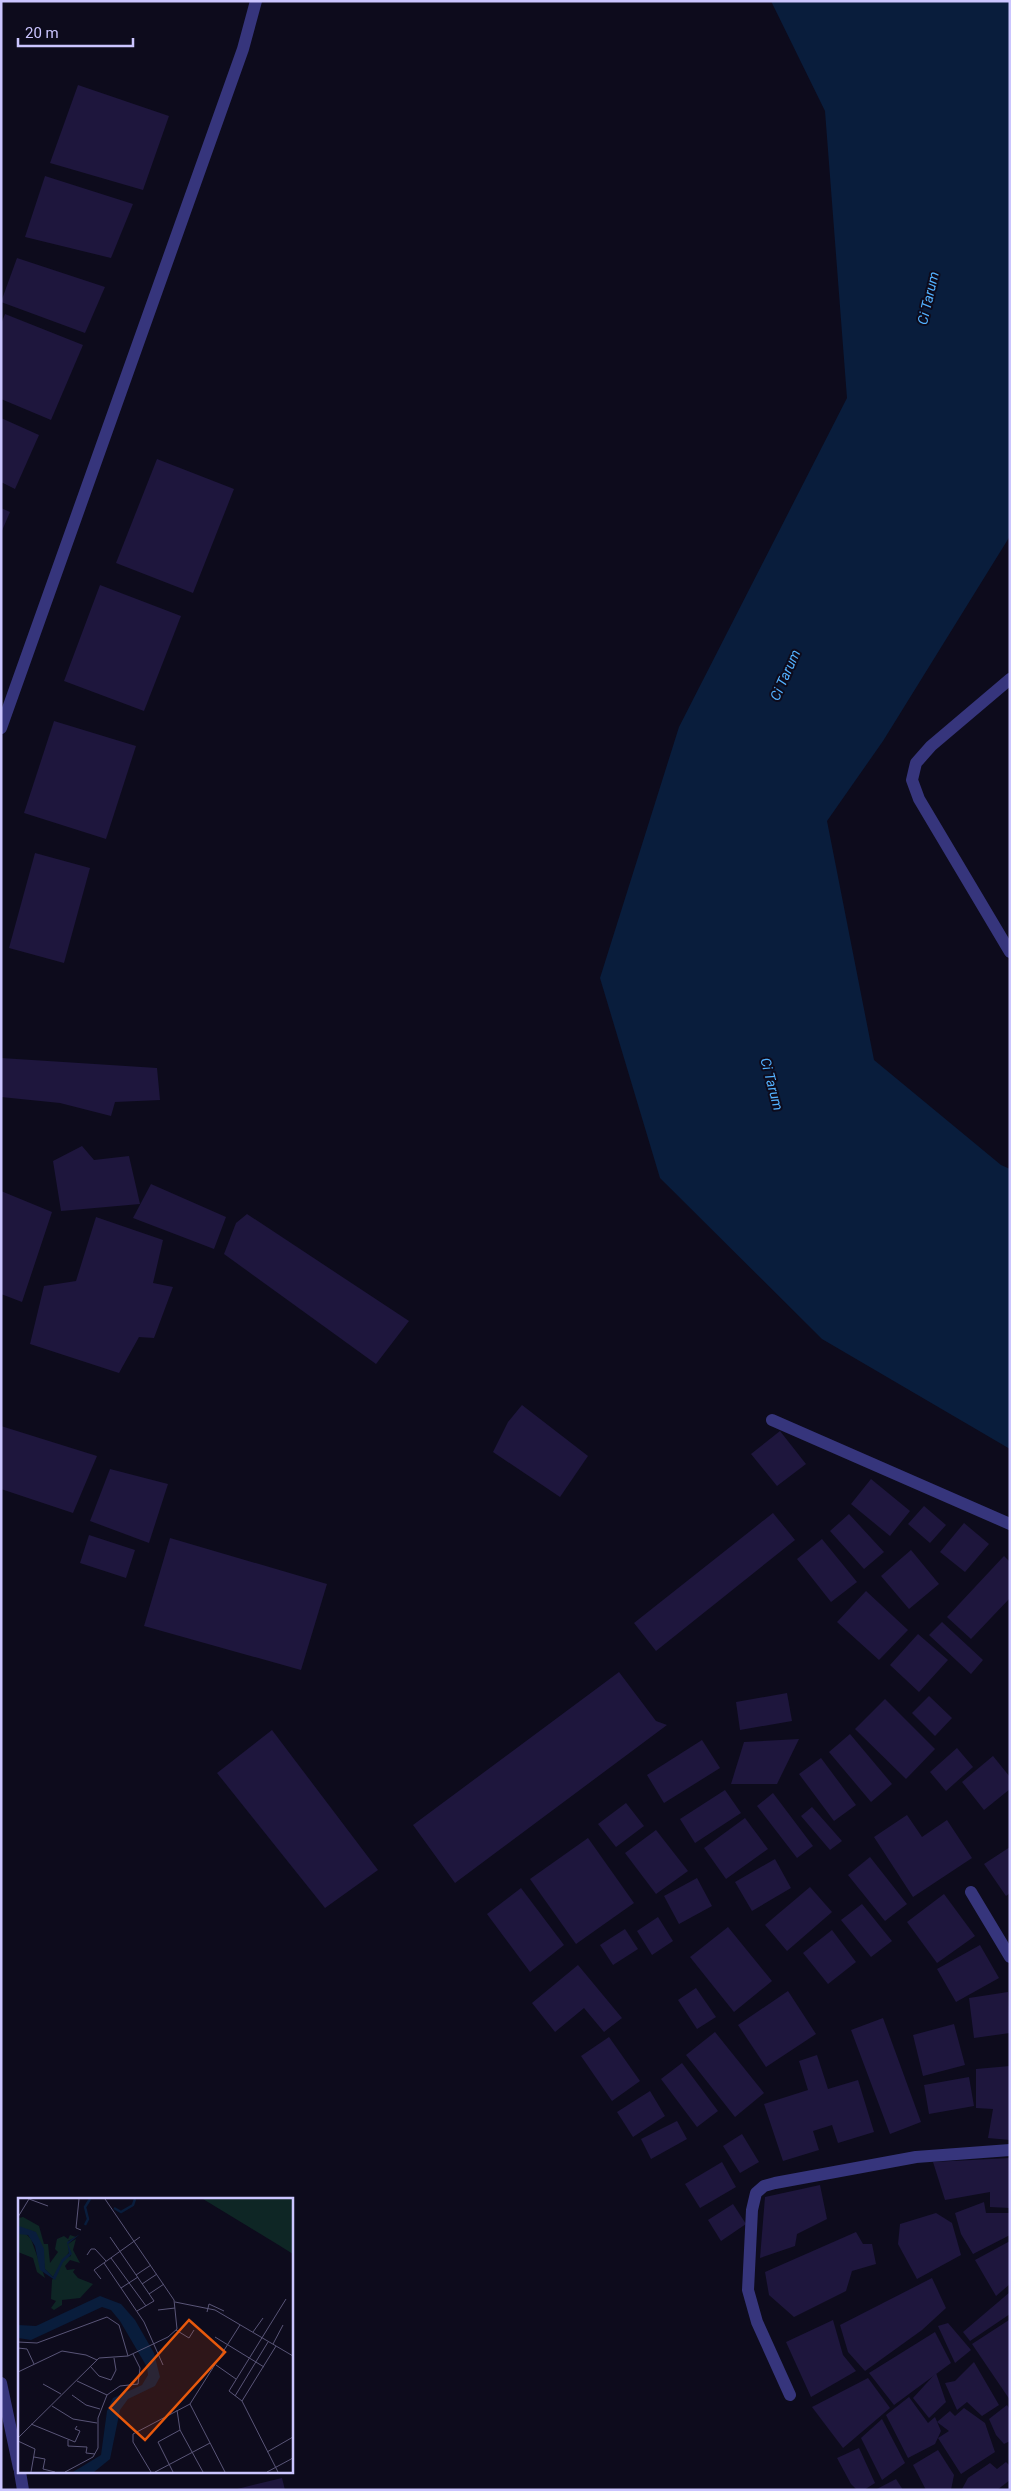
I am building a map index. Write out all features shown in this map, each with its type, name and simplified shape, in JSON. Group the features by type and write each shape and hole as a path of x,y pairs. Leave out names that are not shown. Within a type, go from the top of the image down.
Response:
{"street":[{"path":"1,728 240,58 256,1"},
{"path":"1010,679 931,746 916,762 912,780 919,799 1010,952"},
{"path":"772,1420 1010,1524"},
{"path":"971,1892 1010,1957"},
{"path":"790,2395 757,2322 748,2290 752,2210 756,2193 764,2186 775,2183 906,2159 973,2151 1010,2150"},
{"path":"1,2383 18,2463"},
{"path":"20,2474 23,2490"}],"water":[{"name":"Ci Tarum","path":"771,1 1010,1 1010,536 883,741 827,821 874,1060 1001,1165 1010,1169 1010,1449 822,1339 660,1178 600,978 679,727 847,398 825,111"}],"building":[{"path":"78,85 169,116 143,190 50,163"},
{"path":"45,176 133,204 111,258 25,237"},
{"path":"17,258 105,287 85,333 1,302"},
{"path":"5,314 83,345 51,420 1,399 1,324"},
{"path":"1,418 39,435 15,489 1,482"},
{"path":"157,459 234,489 193,593 116,563"},
{"path":"1,508 10,512 1,533"},
{"path":"100,585 181,616 144,711 64,681"},
{"path":"54,721 136,746 106,839 24,813"},
{"path":"35,853 90,868 64,963 9,948"},
{"path":"1,1058 157,1068 160,1100 115,1102 111,1116 60,1103 1,1097"},
{"path":"82,1146 94,1160 129,1156 140,1204 61,1211 53,1161"},
{"path":"151,1184 226,1217 214,1249 133,1218"},
{"path":"1,1191 52,1212 22,1302 1,1294"},
{"path":"247,1214 409,1321 376,1364 224,1254 236,1223"},
{"path":"96,1217 163,1240 153,1283 173,1287 154,1338 139,1337 119,1373 30,1344 44,1286 76,1281"},
{"path":"522,1405 588,1456 560,1497 493,1452 508,1422"},
{"path":"1,1426 97,1456 73,1513 1,1489"},
{"path":"780,1431 806,1464 777,1486 751,1454"},
{"path":"110,1469 168,1484 149,1543 90,1521"},
{"path":"871,1479 910,1511 890,1536 851,1504"},
{"path":"924,1506 946,1525 930,1543 908,1524"},
{"path":"773,1513 795,1540 656,1651 634,1623"},
{"path":"849,1514 884,1552 864,1569 830,1531"},
{"path":"964,1523 989,1544 965,1572 940,1552"},
{"path":"89,1535 135,1550 126,1578 80,1563"},
{"path":"170,1538 327,1584 301,1670 144,1626"},
{"path":"822,1539 857,1582 831,1602 797,1559"},
{"path":"911,1550 939,1584 909,1609 881,1576"},
{"path":"1004,1556 1010,1562 1010,1598 971,1639 947,1617"},
{"path":"866,1591 908,1630 879,1660 837,1622"},
{"path":"942,1622 983,1660 971,1674 929,1635"},
{"path":"918,1634 948,1660 919,1692 890,1665"},
{"path":"619,1672 656,1721 667,1725 455,1883 413,1825"},
{"path":"787,1693 792,1721 740,1730 736,1702"},
{"path":"929,1696 952,1718 935,1736 912,1713"},
{"path":"885,1699 935,1749 906,1779 855,1729"},
{"path":"272,1730 378,1870 325,1908 217,1773"},
{"path":"850,1734 892,1784 871,1802 829,1752"},
{"path":"799,1739 777,1784 731,1784 744,1742"},
{"path":"702,1740 720,1768 664,1803 647,1775"},
{"path":"957,1748 973,1767 946,1791 930,1772"},
{"path":"993,1756 1010,1777 1010,1789 984,1810 962,1782"},
{"path":"821,1758 856,1805 834,1821 799,1774"},
{"path":"725,1790 741,1813 695,1843 680,1819"},
{"path":"773,1793 813,1846 797,1858 757,1806"},
{"path":"626,1803 644,1826 616,1847 598,1824"},
{"path":"812,1807 842,1841 830,1850 801,1816"},
{"path":"907,1815 922,1837 947,1820 972,1858 913,1897 874,1837"},
{"path":"745,1818 768,1849 726,1879 704,1848"},
{"path":"656,1830 688,1871 656,1894 625,1853"},
{"path":"588,1838 634,1903 576,1944 530,1879"},
{"path":"1010,1847 1010,1893 1006,1896 984,1864"},
{"path":"870,1857 907,1904 885,1921 848,1875"},
{"path":"775,1859 791,1888 752,1911 735,1882"},
{"path":"697,1878 712,1906 679,1924 664,1896"},
{"path":"810,1887 832,1912 787,1951 765,1925"},
{"path":"521,1888 564,1945 530,1972 487,1914"},
{"path":"944,1894 975,1936 937,1963 907,1922"},
{"path":"862,1904 892,1941 871,1957 841,1920"},
{"path":"658,1917 673,1941 652,1955 637,1931"},
{"path":"728,1927 772,1981 734,2012 690,1957"},
{"path":"625,1929 638,1949 613,1965 600,1945"},
{"path":"832,1930 856,1962 828,1984 803,1953"},
{"path":"980,1945 999,1978 956,2002 937,1969"},
{"path":"578,1965 622,2018 604,2032 584,2008 555,2032 532,2003"},
{"path":"696,1988 716,2017 697,2029 678,2000"},
{"path":"788,1991 816,2034 766,2067 738,2025"},
{"path":"1008,1992 1010,2033 974,2038 969,1998"},
{"path":"883,2018 921,2122 890,2134 851,2030"},
{"path":"954,2024 965,2065 923,2076 913,2035"},
{"path":"715,2032 764,2093 735,2117 686,2055"},
{"path":"609,2037 640,2081 612,2101 581,2056"},
{"path":"817,2055 828,2089 858,2080 874,2132 838,2143 832,2125 813,2131 819,2150 783,2161 764,2104 808,2090 799,2061"},
{"path":"682,2063 718,2111 697,2127 661,2079"},
{"path":"1010,2066 1010,2140 988,2138 993,2109 976,2108 976,2069"},
{"path":"969,2077 974,2106 929,2114 924,2085"},
{"path":"650,2091 665,2116 633,2137 617,2112"},
{"path":"677,2121 687,2139 651,2159 641,2139"},
{"path":"742,2134 759,2162 740,2173 723,2146"},
{"path":"1010,2158 1010,2208 990,2207 990,2192 945,2200 933,2162"},
{"path":"722,2162 736,2187 700,2208 685,2184"},
{"path":"820,2185 827,2219 797,2234 795,2246 760,2258 765,2197"},
{"path":"984,2202 986,2213 1010,2213 1010,2235 973,2254 961,2234 955,2213"},
{"path":"733,2204 746,2224 721,2241 708,2220"},
{"path":"936,2213 952,2223 961,2255 917,2279 898,2244 900,2224"},
{"path":"856,2232 863,2244 872,2244 876,2264 852,2271 846,2291 794,2317 769,2295 765,2272"},
{"path":"1010,2241 1010,2284 996,2296 975,2260"},
{"path":"932,2278 946,2308 922,2330 865,2371 848,2352 840,2325"},
{"path":"1010,2292 1010,2314 970,2341 963,2332"},
{"path":"833,2320 843,2355 856,2371 811,2397 786,2342"},
{"path":"1010,2321 1010,2400 972,2344"},
{"path":"948,2323 971,2350 955,2363 938,2326"},
{"path":"935,2332 951,2363 894,2405 869,2373"},
{"path":"974,2362 999,2405 982,2416 967,2402 957,2410 945,2383 955,2381"},
{"path":"936,2373 946,2402 929,2418 913,2398"},
{"path":"868,2378 890,2408 843,2448 812,2407"},
{"path":"909,2397 928,2423 935,2417 941,2431 935,2444 908,2458 886,2415"},
{"path":"1007,2405 1010,2410 1010,2441 1004,2444 996,2435 989,2419"},
{"path":"964,2408 985,2423 995,2452 961,2474 938,2438 949,2431 937,2422 950,2411 955,2416"},
{"path":"882,2419 905,2463 882,2480 861,2438"},
{"path":"859,2448 875,2483 864,2490 857,2490 851,2484 837,2458"},
{"path":"938,2450 954,2475 951,2490 926,2490 913,2465"},
{"path":"1006,2462 1010,2466 1010,2480 997,2490 962,2489 968,2478 990,2463 997,2469"},
{"path":"282,2478 285,2490 237,2490 237,2489"},
{"path":"896,2479 903,2490 875,2490"}]}
